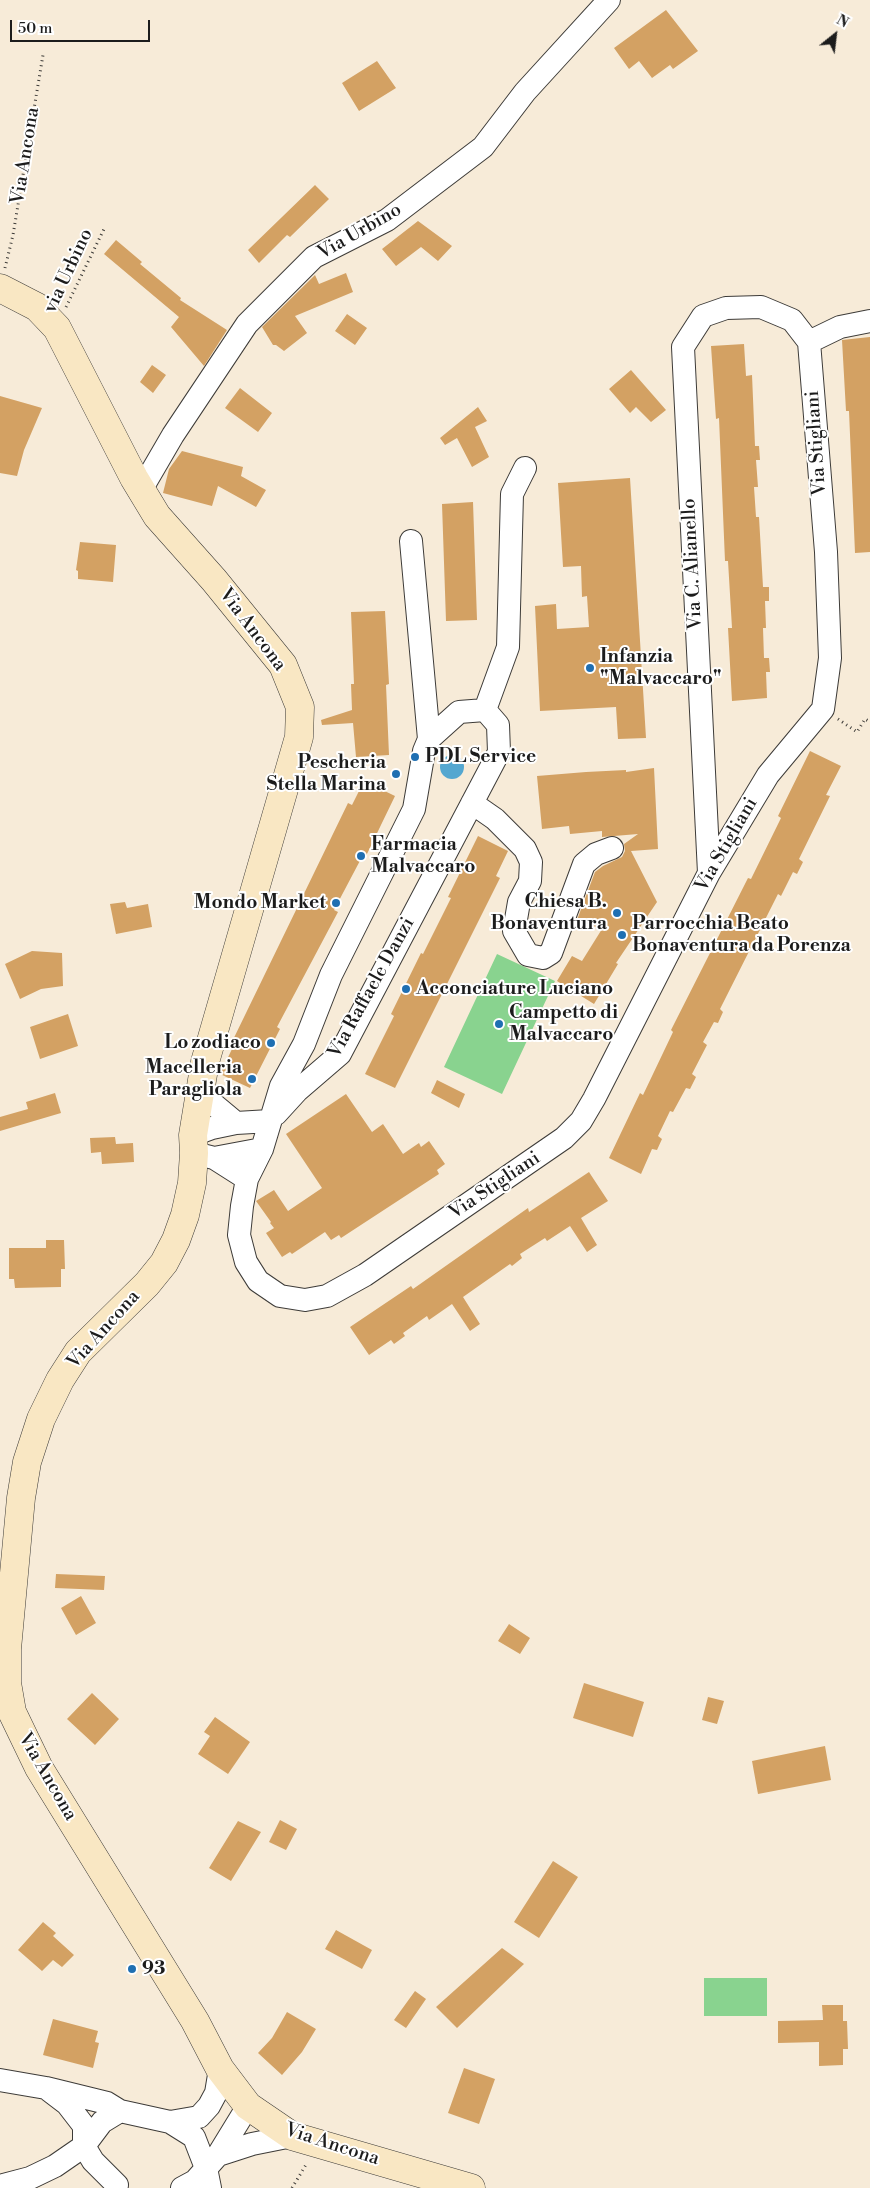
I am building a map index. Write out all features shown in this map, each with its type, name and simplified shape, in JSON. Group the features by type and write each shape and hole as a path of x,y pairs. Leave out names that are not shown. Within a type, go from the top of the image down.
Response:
{"street":[{"name":"Via Urbino","path":"141,490 173,435 247,324 314,257 387,220 483,147 525,92 609,0"},
{"name":"Via Ancona","path":"2,278 37,307 57,328 141,490 157,516 214,580 283,665 300,707 299,737 205,1062 200,1094 200,1149 185,1215 176,1240 164,1263 147,1284 78,1352 60,1380 41,1419 27,1462 21,1498 7,1648 7,1683 12,1712 39,1768 195,2021 220,2069 248,2106 292,2136 471,2188"},
{"name":"Via C. Alianello","path":"709,872 683,347 703,316 726,308 761,307 792,320 809,342"},
{"path":"809,342 840,327 870,321"},
{"name":"Via Stigliani","path":"270,1121 262,1149 247,1179 239,1235 246,1262 258,1281 280,1296 306,1300 327,1296 365,1275 564,1138 581,1121 594,1099 709,872 768,775 823,709 830,658 826,552 809,342"},
{"path":"429,739 459,712 485,710 508,646 512,494 526,468"},
{"name":"Via Raffaele Danzi","path":"270,1121 281,1086 304,1044 331,975 414,809 424,751 429,739 410,541"},
{"name":"Via Raffaele Danzi","path":"270,1121 297,1091 332,1063 340,1054 499,752 498,725 485,710"},
{"path":"472,803 495,819 525,849 531,862 530,881 519,902 514,931 528,955 544,958 551,953 584,864 596,854 612,848"},
{"path":"304,1044 319,1058 332,1063"},
{"path":"200,1094 236,1123"},
{"path":"200,1149 212,1128 236,1123 270,1121"},
{"path":"200,1149 247,1179"},
{"path":"200,1149 262,1149"},
{"path":"199,2117 209,2106 216,2093 220,2069"},
{"path":"0,2080 46,2088 107,2103 120,2111 170,2122 194,2137 212,2170"},
{"path":"46,2088 67,2104 84,2126 84,2146 93,2161 118,2187"},
{"path":"170,2122 248,2106"},
{"path":"212,2170 248,2106"},
{"path":"0,2186 30,2178 55,2166 84,2146 102,2122 120,2111"},
{"path":"182,2188 252,2144 292,2136"}],"path":[{"name":"Via Ancona","path":"2,278 14,235 43,54"},
{"name":"via Urbino","path":"57,328 79,277 105,227"},
{"path":"823,709 856,732 864,719 870,722"}],"green space":[{"name":"Campetto di Malvaccaro","path":"497,954 555,981 502,1094 444,1067"},
{"path":"704,1978 767,1978 767,2016 704,2016"}],"water":[{"path":"452,755 460,759 464,767 460,775 452,779 444,775 440,767 444,759"}],"building":[{"path":"666,10 698,51 673,69 670,65 652,78 639,61 629,69 614,48"},
{"path":"377,61 396,88 359,111 342,83"},
{"path":"315,185 329,199 290,237 287,235 259,263 248,250"},
{"path":"418,221 452,246 438,261 421,247 396,266 382,249"},
{"path":"116,240 142,262 140,264 181,298 180,300 227,330 204,366 171,327 179,317 104,254"},
{"path":"346,273 353,292 295,316 307,333 284,351 273,345 262,327 315,275 319,284"},
{"path":"347,314 367,328 355,345 335,331"},
{"path":"870,337 870,552 855,553 849,411 846,411 842,340"},
{"path":"744,344 746,376 752,375 755,446 759,446 760,460 756,460 758,487 754,487 756,517 759,517 763,587 769,587 769,601 765,601 766,628 763,628 764,658 769,658 770,672 766,672 767,698 732,701 728,628 732,628 728,561 725,561 719,418 716,419 711,346"},
{"path":"152,365 166,375 153,393 140,382"},
{"path":"631,370 666,410 651,422 636,407 630,413 609,389"},
{"path":"240,388 272,413 258,432 225,408"},
{"path":"0,396 42,408 24,450 17,476 0,473"},
{"path":"478,407 487,421 475,427 489,457 472,467 457,438 445,445 440,438"},
{"path":"182,451 243,467 241,476 266,490 256,507 218,486 212,506 163,493 169,469"},
{"path":"630,478 646,738 618,739 616,707 540,711 535,606 556,604 557,629 589,627 587,596 582,597 581,566 563,567 558,483"},
{"path":"473,502 477,620 446,621 442,504"},
{"path":"80,542 116,545 113,582 78,579 78,571 76,570"},
{"path":"385,611 389,684 386,685 389,755 356,757 353,723 322,725 321,720 352,710 351,684 354,684 351,612"},
{"path":"810,751 841,766 826,795 830,796 799,859 803,862 797,874 793,872 781,896 778,894 720,1009 723,1012 718,1023 714,1022 703,1042 707,1045 692,1074 696,1077 690,1089 686,1088 673,1112 670,1111 658,1136 662,1139 657,1150 652,1149 641,1174 609,1158 640,1093 643,1095 673,1032 671,1030 748,878 751,879 781,818 778,816"},
{"path":"654,768 658,849 631,851 657,902 616,963 618,964 594,1004 557,981 572,956 582,961 602,929 577,920 595,872 622,857 625,851 624,844 638,834 602,837 602,831 570,834 569,826 542,829 537,776 626,770 626,772"},
{"path":"364,781 395,796 366,856 363,855 334,910 338,912 277,1027 280,1029 250,1088 220,1074 232,1049 229,1048 348,803 352,805"},
{"path":"478,836 508,851 496,876 500,878 395,1088 365,1074 394,1016 391,1014 451,898 448,897"},
{"path":"125,902 127,908 148,904 152,927 116,934 110,904"},
{"path":"32,951 62,953 63,986 41,989 20,999 5,964"},
{"path":"68,1014 78,1046 40,1059 30,1027"},
{"path":"437,1080 465,1094 459,1108 431,1093"},
{"path":"55,1093 61,1113 0,1131 0,1117 28,1109 26,1102"},
{"path":"346,1094 372,1132 383,1124 403,1154 419,1143 421,1147 429,1141 445,1164 437,1170 439,1174 341,1238 339,1235 331,1240 325,1232 292,1254 290,1252 282,1257 266,1233 274,1228 256,1201 274,1190 288,1211 322,1188 286,1134"},
{"path":"115,1137 116,1144 133,1143 134,1162 102,1164 101,1152 91,1153 90,1138"},
{"path":"589,1172 608,1201 581,1218 597,1245 587,1252 570,1226 547,1241 545,1238 520,1254 522,1258 512,1266 510,1264 463,1297 480,1324 470,1331 452,1304 429,1320 427,1316 403,1333 405,1336 394,1344 391,1340 369,1355 350,1327 411,1286 413,1289 528,1208 529,1212"},
{"path":"46,1240 64,1240 65,1269 61,1269 61,1287 15,1288 14,1279 9,1279 9,1248 46,1248"},
{"path":"56,1574 105,1576 104,1590 55,1588"},
{"path":"81,1596 96,1623 76,1635 61,1608"},
{"path":"509,1624 530,1638 520,1654 498,1641"},
{"path":"584,1683 644,1702 633,1737 573,1718"},
{"path":"92,1693 119,1719 95,1745 67,1719"},
{"path":"708,1697 724,1701 717,1724 702,1720"},
{"path":"215,1717 250,1742 228,1774 198,1754 210,1736 204,1732"},
{"path":"825,1746 831,1780 758,1794 752,1761"},
{"path":"280,1820 297,1829 286,1850 269,1842"},
{"path":"238,1821 261,1832 231,1881 209,1868"},
{"path":"553,1861 578,1877 539,1938 514,1922"},
{"path":"43,1922 56,1933 53,1936 74,1955 62,1967 53,1960 42,1971 18,1950"},
{"path":"336,1930 372,1950 362,1969 325,1949"},
{"path":"502,1948 524,1964 457,2028 436,2007"},
{"path":"415,1991 426,1999 406,2028 394,2020"},
{"path":"822,2005 843,2005 843,2021 847,2021 848,2049 843,2049 843,2065 819,2066 819,2042 778,2043 778,2021 823,2020"},
{"path":"287,2012 316,2029 302,2052 282,2075 258,2053 272,2038"},
{"path":"53,2019 98,2031 95,2042 99,2043 93,2068 43,2055"},
{"path":"464,2068 495,2079 479,2124 448,2113"}],"place":[{"name":"Infanzia \"Malvaccaro\"","path":"590,668"},
{"name":"PDL Service","path":"415,757"},
{"name":"Pescheria Stella Marina","path":"396,774"},
{"name":"Farmacia Malvaccaro","path":"361,856"},
{"name":"Mondo Market","path":"336,903"},
{"name":"Chiesa B. Bonaventura","path":"617,913"},
{"name":"Parrocchia Beato Bonaventura da Porenza","path":"622,935"},
{"name":"Acconciature Luciano","path":"406,989"},
{"name":"Campetto di Malvaccaro","path":"499,1024"},
{"name":"Lo zodiaco","path":"271,1043"},
{"name":"Macelleria Paragliola","path":"252,1079"},
{"name":"93","path":"132,1969"}]}
